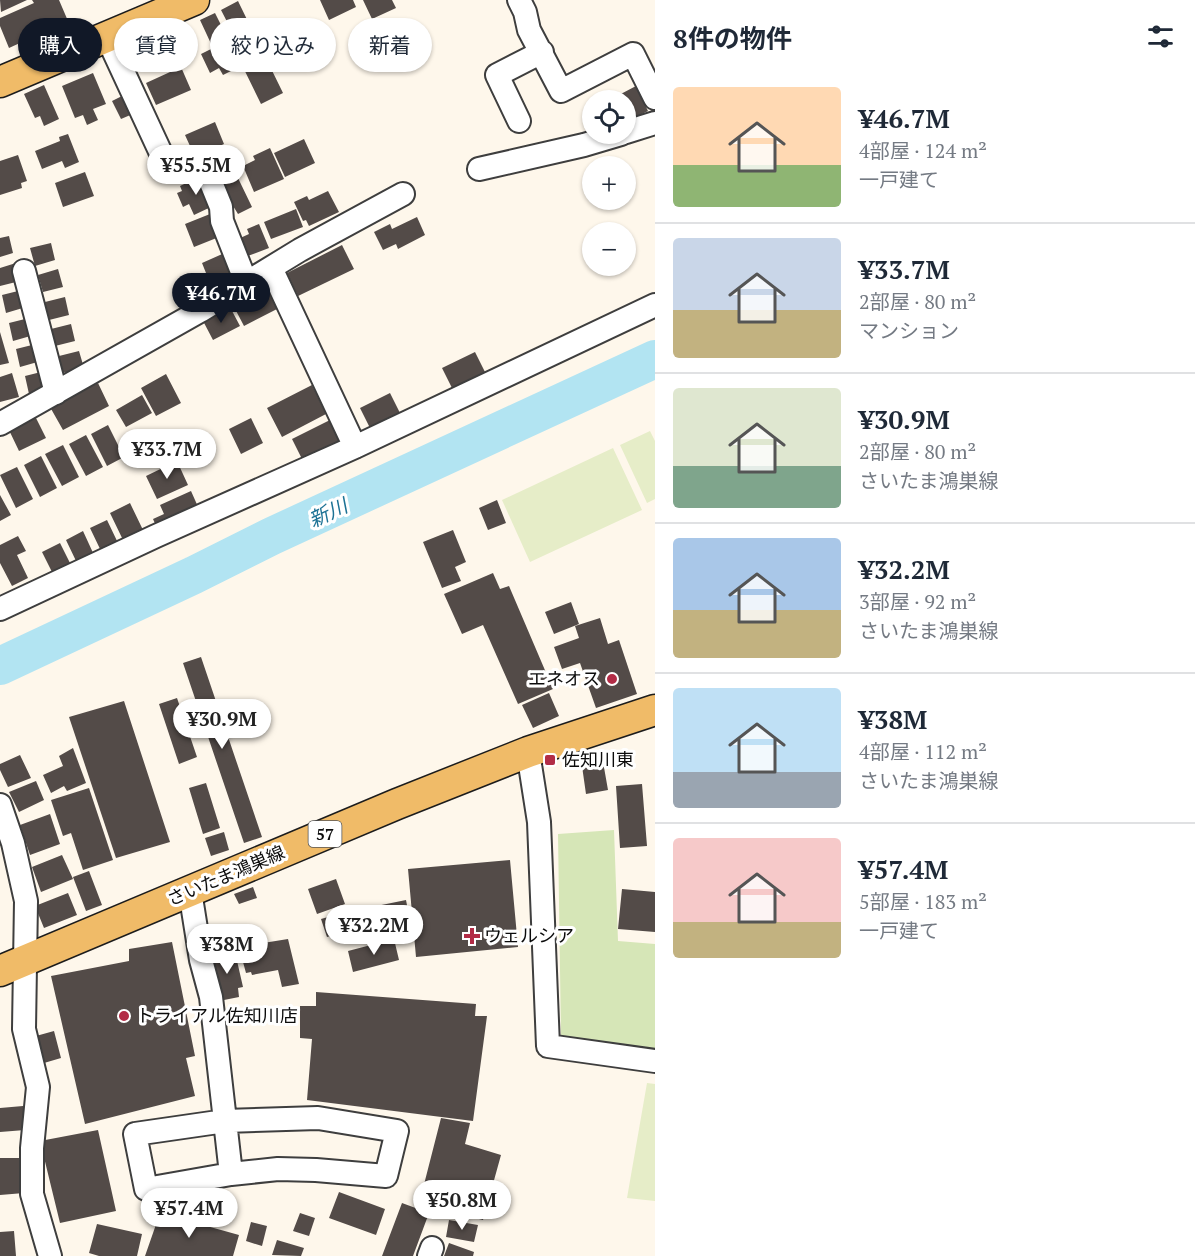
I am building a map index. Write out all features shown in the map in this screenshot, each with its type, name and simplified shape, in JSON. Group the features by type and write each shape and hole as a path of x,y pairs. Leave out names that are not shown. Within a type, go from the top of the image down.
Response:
{"main road":[{"path":"0,82 194,0"},
{"name":"さいたま鴻巣線","path":"13,965 397,804 528,752 655,710"}],"street":[{"path":"519,0 525,12 529,30 561,91 633,54 655,98"},
{"path":"107,37 166,164"},
{"path":"519,121 497,75 542,52"},
{"path":"636,129 655,123"},
{"path":"479,169 587,144"},
{"path":"208,175 221,207 222,220 246,282"},
{"path":"0,424 403,194"},
{"path":"271,268 355,447"},
{"path":"24,271 56,393"},
{"path":"0,609 355,447 655,305"},
{"path":"528,752 539,822 548,1046 655,1061"},
{"path":"0,805 13,843 26,901 13,965 24,1029 38,1087 32,1148 32,1194 50,1256"},
{"path":"190,891 201,960 211,997 231,1174"},
{"path":"318,1118 397,1131 386,1176 278,1169 231,1174 146,1189 135,1134 225,1121 318,1118"}],"green space":[{"path":"650,431 655,441 655,499 647,503 620,445"},
{"path":"613,448 642,510 530,562 502,500"},
{"path":"614,830 618,941 655,944 655,1049 561,1037 558,834"},
{"path":"647,1083 655,1084 655,1201 627,1198"}],"building":[{"path":"0,0 27,0 1,12"},
{"path":"32,0 59,0 67,18 18,18 18,44 9,48 0,26 0,18 34,3"},
{"path":"320,0 353,0 356,7 333,18 328,18"},
{"path":"363,0 392,0 396,8 372,18"},
{"path":"238,1 246,18 225,18 221,10"},
{"path":"215,13 218,18 210,18 210,42 200,20"},
{"path":"210,50 212,72 210,73 201,54"},
{"path":"170,72 183,72 191,90 156,105 146,83"},
{"path":"245,72 273,72 283,93 261,104"},
{"path":"93,73 106,104 93,109 98,120 87,125 83,115 75,118 62,86"},
{"path":"44,85 59,119 44,126 40,116 35,118 24,94"},
{"path":"636,86 648,111 636,117 636,90 628,90"},
{"path":"126,94 135,113 121,119 112,101"},
{"path":"215,122 224,144 195,157 185,135"},
{"path":"68,134 79,162 65,168 62,161 42,169 35,151 60,141 59,137"},
{"path":"304,139 315,163 285,177 274,153"},
{"path":"270,148 284,179 254,192 243,166 255,160 253,156"},
{"path":"18,155 27,181 21,183 22,188 0,195 0,161"},
{"path":"231,160 238,175 218,185 210,170"},
{"path":"85,172 94,196 63,207 55,183"},
{"path":"201,176 215,205 194,215 189,204 183,207 177,193 182,191 180,186"},
{"path":"238,178 252,207 238,214 218,188"},
{"path":"328,191 339,212 309,226 306,220 303,221 294,202 307,196 309,200"},
{"path":"296,209 303,227 271,239 264,222"},
{"path":"215,212 224,235 194,247 185,224"},
{"path":"417,217 425,235 398,249 396,244 383,250 374,232 390,224 392,229"},
{"path":"259,224 269,248 245,257 238,239 249,234 247,229"},
{"path":"9,236 13,253 0,257 0,238"},
{"path":"51,243 55,260 35,266 30,248"},
{"path":"342,245 354,269 298,296 287,273"},
{"path":"229,251 239,276 212,288 202,263"},
{"path":"16,263 20,281 0,286 0,268"},
{"path":"58,269 63,287 43,292 38,275"},
{"path":"199,275 208,294 202,296 205,302 186,311 176,290 195,281 194,278"},
{"path":"266,288 277,309 244,326 233,305"},
{"path":"22,290 26,307 6,313 2,295"},
{"path":"65,297 69,315 49,320 45,302"},
{"path":"231,309 240,326 213,340 202,319 216,312 218,316"},
{"path":"29,318 34,335 13,341 9,323"},
{"path":"71,324 75,341 55,346 51,329"},
{"path":"0,332 9,363 0,365"},
{"path":"36,344 41,361 20,367 16,349"},
{"path":"79,351 84,368 63,373 59,356"},
{"path":"475,352 486,374 453,390 442,368"},
{"path":"45,371 50,388 29,394 25,376"},
{"path":"12,373 19,397 0,402 0,377"},
{"path":"166,374 181,403 156,416 141,388"},
{"path":"98,383 109,406 63,430 50,407"},
{"path":"312,385 326,414 282,437 267,408"},
{"path":"390,393 401,415 371,430 360,408"},
{"path":"142,395 152,413 126,427 116,410"},
{"path":"35,416 46,438 19,451 8,428"},
{"path":"251,418 263,443 241,454 229,429"},
{"path":"330,420 342,444 304,463 292,439"},
{"path":"108,425 124,457 107,466 91,434"},
{"path":"86,435 103,467 86,476 69,444"},
{"path":"63,445 79,477 62,486 45,454"},
{"path":"41,456 57,488 40,497 24,465"},
{"path":"177,461 188,485 157,499 146,476"},
{"path":"17,467 33,499 16,508 0,475"},
{"path":"191,491 199,509 157,528 153,519 164,514 160,505"},
{"path":"0,495 11,515 0,521"},
{"path":"497,500 506,523 488,530 479,508"},
{"path":"130,503 143,530 123,540 110,513"},
{"path":"107,520 118,543 101,551 90,528"},
{"path":"453,530 466,562 455,567 461,581 442,588 423,542"},
{"path":"83,531 94,555 77,563 66,540"},
{"path":"18,536 26,551 17,555 28,578 12,586 0,563 0,545"},
{"path":"60,543 72,567 54,576 42,552"},
{"path":"493,573 500,589 509,586 553,689 518,704 483,625 462,634 444,594"},
{"path":"571,602 579,624 554,634 545,612"},
{"path":"600,618 608,644 619,640 637,694 596,708 580,663 562,669 554,647 579,638 575,626"},
{"path":"201,657 262,837 244,843 183,663"},
{"path":"549,693 559,716 533,728 522,705"},
{"path":"177,698 197,757 179,764 159,704"},
{"path":"124,701 170,842 116,858 69,717"},
{"path":"73,748 86,783 67,791 64,786 51,793 43,775 63,766 59,756"},
{"path":"20,755 31,778 8,787 0,770 0,764"},
{"path":"602,756 608,790 586,794 581,759"},
{"path":"36,781 44,800 19,812 9,792"},
{"path":"206,783 220,828 203,834 189,788"},
{"path":"642,784 647,846 620,848 616,786"},
{"path":"89,788 113,860 83,870 71,833 63,836 51,800"},
{"path":"50,814 60,844 30,855 20,825"},
{"path":"224,832 229,850 211,856 205,838"},
{"path":"62,855 73,879 41,892 32,867"},
{"path":"510,860 518,947 416,957 408,869"},
{"path":"89,871 102,905 86,911 73,877"},
{"path":"336,879 345,904 317,914 308,889"},
{"path":"253,887 257,898 239,904 234,894"},
{"path":"622,889 655,892 655,932 618,929"},
{"path":"68,893 77,915 44,928 35,906"},
{"path":"406,900 411,926 362,936 357,910"},
{"path":"335,915 341,933 327,937 321,919"},
{"path":"228,927 231,945 212,947 209,930"},
{"path":"256,936 257,944 288,939 299,984 282,987 278,970 252,975 251,972 246,973 237,940"},
{"path":"394,939 399,960 353,972 348,951"},
{"name":"トライアル佐知川店","path":"172,942 195,1056 186,1058 195,1096 85,1124 51,976 129,961 129,949"},
{"path":"235,952 243,987 238,988 239,997 224,1000 222,991 218,991 211,955"},
{"path":"316,992 476,1004 475,1016 487,1016 473,1121 307,1100 312,1039 300,1038 300,1006 316,1006"},
{"path":"54,1031 61,1058 44,1063 36,1036"},
{"path":"23,1106 25,1130 0,1132 0,1108"},
{"path":"441,1118 470,1123 465,1144 501,1155 483,1220 419,1204"},
{"path":"98,1130 116,1211 60,1223 40,1141"},
{"path":"0,1158 21,1158 24,1193 0,1195"},
{"path":"339,1192 385,1209 376,1235 329,1218"},
{"path":"402,1203 429,1213 413,1256 382,1256"},
{"path":"160,1213 239,1235 233,1256 145,1256"},
{"path":"300,1213 315,1218 309,1236 293,1231"},
{"path":"449,1220 478,1225 474,1242 446,1237"},
{"path":"251,1222 267,1226 262,1246 246,1241"},
{"path":"97,1224 142,1234 137,1256 99,1256 89,1253"},
{"path":"14,1231 16,1256 0,1256 0,1232"},
{"path":"277,1240 304,1248 301,1256 272,1255"},
{"path":"449,1243 474,1252 473,1256 444,1256"}],"waterway":[{"name":"新川","path":"0,666 272,536 655,359"}],"place":[{"name":"エネオス","path":"612,679"},
{"name":"佐知川東","path":"550,760"},
{"name":"ウェルシア","path":"472,936"},
{"name":"トライアル佐知川店","path":"124,1016"}]}
